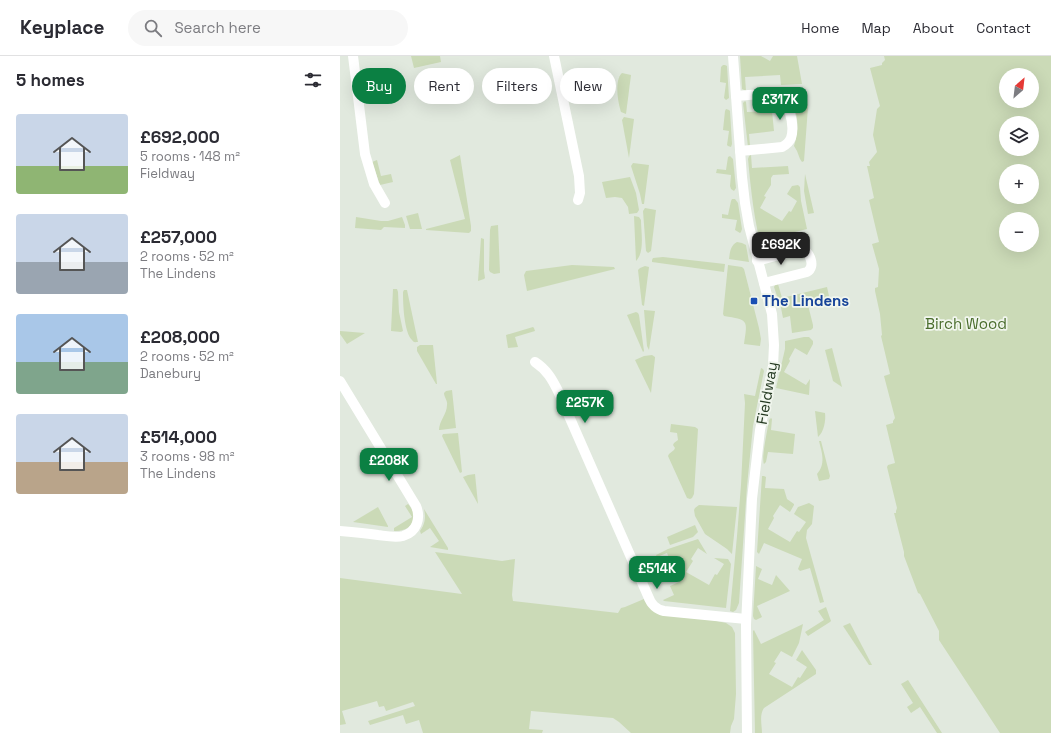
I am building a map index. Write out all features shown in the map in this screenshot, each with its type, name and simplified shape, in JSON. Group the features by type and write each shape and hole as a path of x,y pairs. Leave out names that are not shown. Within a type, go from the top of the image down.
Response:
{"street":[{"path":"353,56 365,154 374,184 385,203"},
{"path":"554,56 579,176 580,188 578,200"},
{"name":"Fieldway","path":"733,56 742,177 746,209 757,261 772,314 774,345 773,366 760,430 755,470 746,619 747,733"},
{"path":"736,96 778,94 783,98 788,106 792,134 788,144 782,147 740,151"},
{"path":"757,261 801,249 808,253 810,259 810,271 764,283"},
{"path":"535,362 549,374 558,391 652,605 664,611 746,619"},
{"path":"340,381 416,506 419,515 417,524 413,531 404,536 340,531"}],"green space":[{"path":"411,56 440,56 441,62 414,68"},
{"path":"740,56 761,56 770,61 773,56 797,56 802,84 781,85 780,75 745,77 746,91 742,89"},
{"name":"Birch Wood","path":"884,56 1051,56 1051,733 1000,733 939,640 939,631 920,594 918,593 904,556 894,513 896,513 897,508 887,467 888,465 895,463 886,425 893,423 895,418 884,376 890,374 881,336 880,314 875,291 875,288 878,287 879,269 872,244 879,242 869,200 874,198 867,166 870,166 869,162 877,152 873,135 877,109 880,106 870,68 882,65 885,60"},
{"path":"723,65 727,66 729,98 726,100 724,98 726,83 720,82 721,67"},
{"path":"622,73 631,75 626,114 621,112 618,98 617,86"},
{"path":"803,89 808,107 804,161 802,162 794,146 797,126 796,112 783,90"},
{"path":"745,101 747,112 772,111 774,131 749,134 750,146 748,147 743,103"},
{"path":"726,109 730,111 731,147 727,145 729,131 723,130"},
{"path":"624,117 634,119 629,158 622,120"},
{"path":"460,155 471,231 469,233 426,230 465,219 450,160"},
{"path":"751,155 752,168 788,166 789,174 773,175 771,178 771,185 764,196 766,197 760,208 782,221 789,211 791,212 797,201 787,194 792,186 798,185 800,187 801,201 807,229 767,239 770,253 764,254 755,218 748,159"},
{"path":"730,156 733,159 736,188 734,191 730,186 731,175 716,173 717,169 726,170 728,157"},
{"path":"377,160 381,176 391,174 393,182 380,185 372,162"},
{"path":"633,163 649,165 644,204 642,204 631,166"},
{"path":"805,174 814,213 808,214 804,191"},
{"path":"630,177 636,193 639,210 637,213 629,214 628,207 622,198 606,198 602,182"},
{"path":"732,199 735,199 738,203 742,229 740,233 735,230 737,220 722,218 722,214 728,215"},
{"path":"645,208 656,210 651,251 648,253 646,251 643,211"},
{"path":"418,213 422,229 410,229 406,216"},
{"path":"634,216 639,217 641,220 642,236 641,252 636,261"},
{"path":"356,217 388,221 402,217 405,228 384,227 381,230 355,228"},
{"path":"498,225 500,273 494,274 489,270 490,230 491,226"},
{"path":"481,238 484,239 485,278 478,281"},
{"path":"737,242 746,245 749,262 729,259 732,247"},
{"path":"663,257 725,264 724,272 652,262 653,258"},
{"path":"572,265 614,267 615,269 527,291 524,275 526,271"},
{"path":"728,265 742,267 744,269 759,328 761,339 760,346 744,344 746,325 744,322 742,320 724,316 723,314"},
{"path":"645,266 649,267 644,306 642,305 638,270"},
{"path":"778,284 782,298 827,287 828,298 809,303 808,305 813,325 811,330 792,333 790,316 783,318 774,287"},
{"path":"393,289 397,289 398,292 399,312 403,331 401,332 391,331"},
{"path":"404,290 407,290 418,342 413,341 407,331 404,310"},
{"path":"644,310 655,311 649,350 647,346"},
{"path":"636,312 639,315 643,352 627,315"},
{"path":"533,327 535,331 515,337 518,347 508,348 506,335"},
{"path":"340,331 365,333 347,344 340,334"},
{"path":"809,337 813,341 807,355 795,348 784,372 806,385 810,379 809,395 776,388 785,349 785,341"},
{"path":"420,345 433,345 437,384 417,351 417,347"},
{"path":"832,348 842,387 833,381 825,350"},
{"path":"652,355 655,358 651,393 635,360 644,356"},
{"path":"761,368 764,371 753,426 747,486 739,603 736,610 733,612 730,611 741,485 745,403 744,394 755,396"},
{"path":"452,390 456,428 439,430 447,408 444,393"},
{"path":"815,411 825,413 824,426 818,437"},
{"path":"771,418 771,430 795,434 793,454 768,452 766,462 764,464 763,456 769,420"},
{"path":"671,424 695,427 698,429 694,494 690,499 687,498 668,456 674,450 675,448 673,445 678,440 677,433 670,432"},
{"path":"458,433 462,472 460,473 442,436 443,434"},
{"path":"819,441 821,441 830,476 829,479 819,481 817,474 822,466 822,458"},
{"path":"475,474 478,504 463,477"},
{"path":"762,476 766,477 765,488 784,489 787,499 794,504 790,512 780,505 773,516 774,518 768,529 790,542 797,531 799,532 806,522 794,514 798,507 809,503 814,506 812,524 807,530 806,538 824,602 820,603 810,568 800,571 798,569 802,559 764,543 759,554 757,552"},
{"path":"408,504 414,514 413,522 405,529 394,531 394,528 412,517 405,506"},
{"path":"699,505 737,507 732,554 705,534 695,516 694,510"},
{"path":"378,507 388,527 353,522"},
{"path":"424,509 448,550 430,547 439,541 430,528 421,534 420,531 425,521"},
{"path":"695,525 698,532 693,537 670,545 667,537"},
{"path":"698,539 707,554 698,548 691,559 693,561 686,572 709,585 715,574 717,575 724,564 714,558 728,559 731,564 726,608 663,600 674,595 670,586 679,582 667,553 657,557 656,555 668,549"},
{"path":"435,552 502,561 515,559 512,595 513,601 618,613 621,608 644,599 648,606 726,623 732,627 735,633 736,694 734,719 730,733 631,733 613,718 531,711 529,729 543,730 542,733 423,733 419,720 406,724 403,715 370,725 368,721 415,706 413,702 386,711 384,706 379,707 377,701 342,711 346,724 340,725 340,578 462,594"},
{"path":"756,566 762,569 758,579 772,585 776,575 790,591 757,606 762,617 756,620 753,616"},
{"path":"826,607 831,621 808,636 805,632 824,620 818,611"},
{"path":"850,623 872,665 869,665 843,626"},
{"path":"803,624 799,643 792,657 781,651 769,674 792,687 807,667 796,660 802,650 816,670 816,674 764,708 761,717 762,733 755,733 753,631 754,630 761,644"},
{"path":"908,680 942,733 937,733 920,707 911,713 907,707 913,703 901,684"}],"place":[{"name":"The Lindens","path":"754,301"}]}
